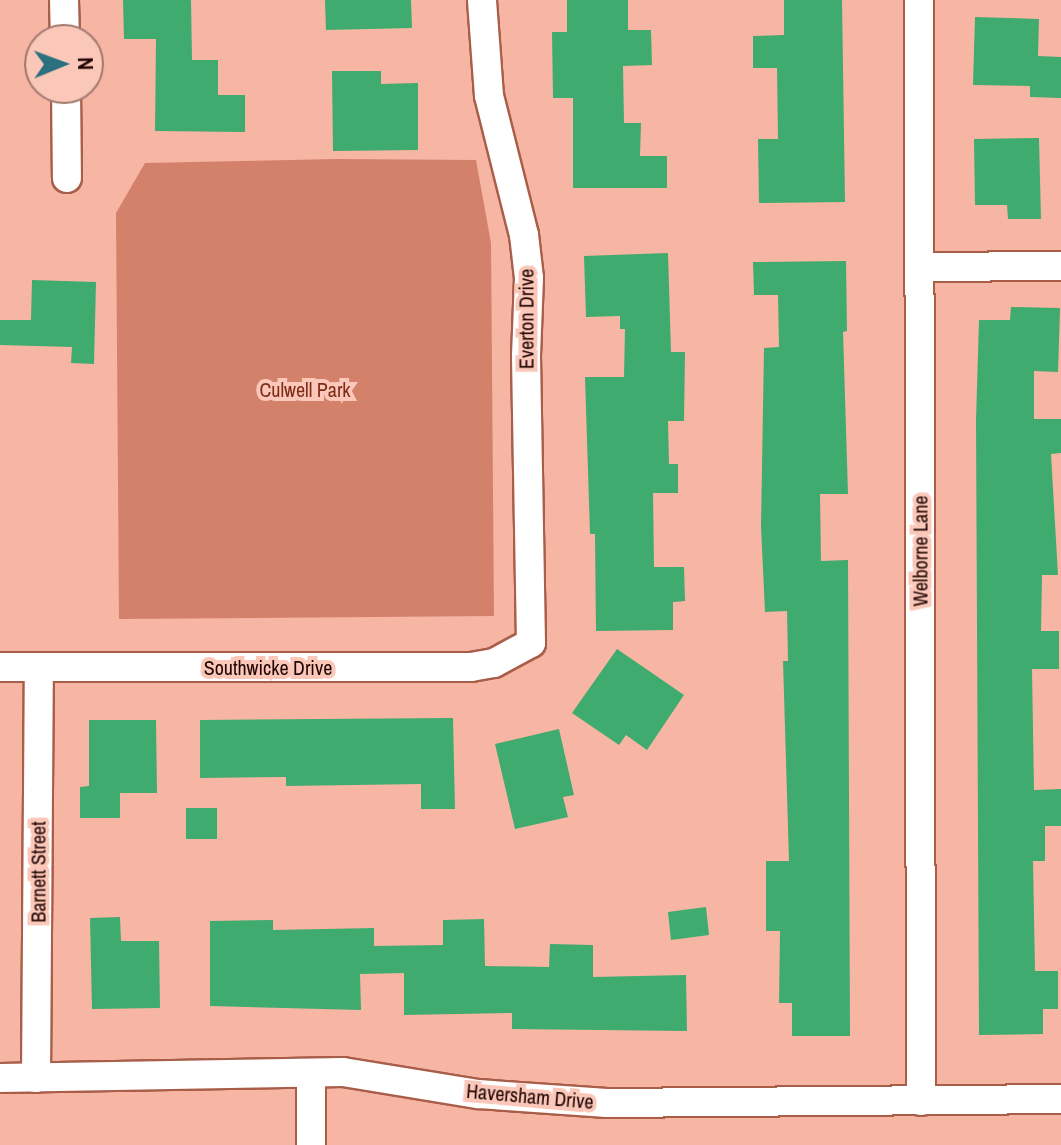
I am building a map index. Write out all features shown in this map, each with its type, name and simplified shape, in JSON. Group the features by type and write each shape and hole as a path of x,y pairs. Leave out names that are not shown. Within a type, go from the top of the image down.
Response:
{"street":[{"path":"64,0 65,24"},
{"name":"Everton Drive","path":"482,0 489,96 524,235 529,278 526,356 531,643"},
{"name":"Welborne Lane","path":"919,0 921,1101"},
{"path":"66,104 67,178"},
{"path":"919,267 1061,266"},
{"name":"Southwicke Drive","path":"0,667 471,667 494,663 531,643"},
{"name":"Barnett Street","path":"36,1078 39,667"},
{"name":"Haversham Drive","path":"0,1078 343,1072 478,1094 607,1103 1061,1099"},
{"path":"311,1073 311,1145"}],"green space":[{"name":"Culwell Park","path":"476,160 491,243 494,616 119,619 116,213 145,163"}],"building":[{"path":"123,0 191,0 192,60 218,60 218,95 245,95 245,132 155,131 156,39 124,39"},
{"path":"325,0 411,0 412,28 326,30"},
{"path":"567,0 628,0 628,30 651,30 652,65 623,66 624,123 641,123 640,156 667,156 667,188 573,188 573,98 553,98 552,32 567,32"},
{"path":"784,0 842,0 845,202 759,203 758,139 778,139 777,68 753,68 753,36 784,35"},
{"path":"975,17 1039,19 1038,56 1061,57 1061,98 1030,97 1030,86 973,85"},
{"path":"332,71 381,71 381,84 418,83 418,150 333,151"},
{"path":"1039,138 1041,219 1008,219 1007,205 975,205 974,139"},
{"path":"668,253 671,352 685,352 684,421 668,421 669,464 678,464 678,493 653,493 654,567 684,567 685,601 673,602 673,630 596,631 595,534 590,534 585,377 624,377 625,329 620,329 620,316 586,317 584,256"},
{"path":"846,261 847,331 843,332 848,494 820,494 821,561 848,560 850,1036 792,1036 792,1003 779,1003 780,931 766,931 766,861 789,861 783,661 788,661 787,611 765,612 761,527 764,348 779,347 778,295 754,295 753,262"},
{"path":"32,280 96,282 94,364 71,363 72,347 0,345 0,320 31,320"},
{"path":"1011,307 1060,308 1058,372 1034,371 1034,419 1061,419 1061,453 1051,454 1058,575 1042,575 1041,631 1059,631 1059,669 1032,669 1034,790 1061,789 1061,826 1045,826 1045,861 1033,861 1035,971 1058,971 1058,1009 1043,1009 1043,1034 979,1035 976,420 979,320 1010,320"},
{"path":"617,649 684,695 647,750 626,735 619,745 572,713"},
{"path":"453,718 455,809 421,809 421,784 286,786 286,777 200,778 200,720"},
{"path":"89,720 156,720 157,793 120,793 120,818 80,818 80,787 89,786"},
{"path":"559,729 574,795 563,797 568,817 515,829 495,744"},
{"path":"186,808 217,808 217,839 186,839"},
{"path":"706,907 709,935 671,940 668,912"},
{"path":"120,917 121,941 159,941 160,1008 92,1009 90,918"},
{"path":"484,919 485,966 549,967 550,944 593,945 593,977 686,975 687,1031 512,1029 512,1013 404,1015 404,973 360,974 361,1010 210,1006 210,921 273,920 273,930 374,928 374,946 443,945 443,920"}]}
